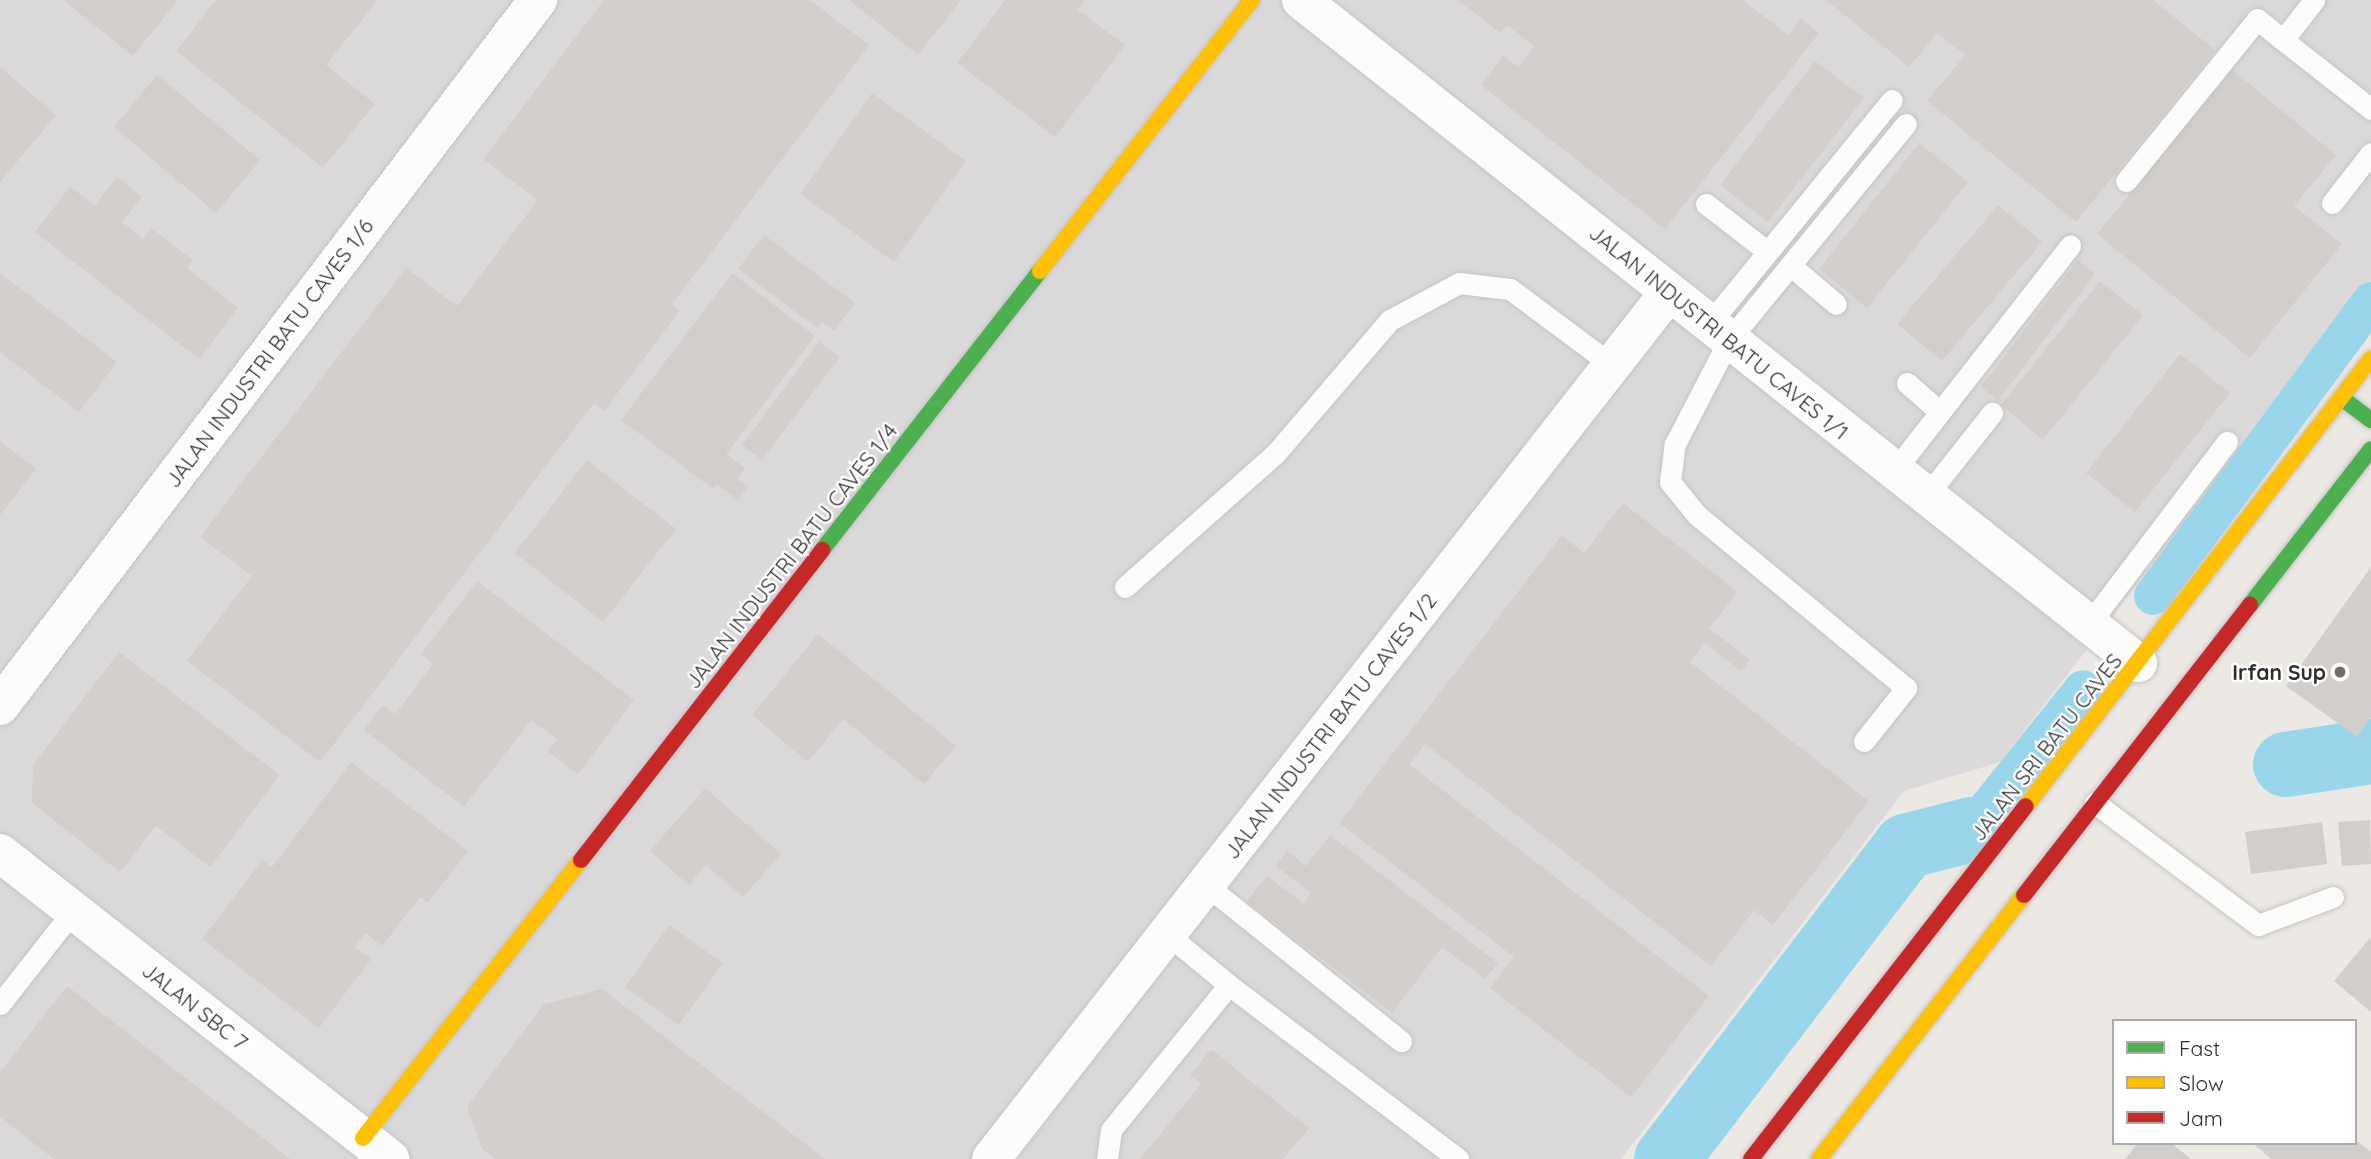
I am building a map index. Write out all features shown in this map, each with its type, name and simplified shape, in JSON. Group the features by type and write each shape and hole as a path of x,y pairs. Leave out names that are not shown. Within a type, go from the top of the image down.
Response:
{"main road":[{"name":"JALAN INDUSTRI BATU CAVES 1/4","path":"377,1148 1252,0"},
{"name":"JALAN SRI BATU CAVES","path":"1751,1159 2343,399 2371,359"},
{"path":"2343,399 2371,420"},
{"path":"1819,1159 2371,449"}],"street":[{"name":"JALAN INDUSTRI BATU CAVES 1/6","path":"0,706 538,0"},
{"name":"JALAN INDUSTRI BATU CAVES 1/1","path":"1301,0 2138,663"},
{"name":"JALAN INDUSTRI BATU CAVES 1/2","path":"991,1159 1669,292"},
{"name":"JALAN SBC 7","path":"0,853 377,1148"}],"lane":[{"path":"2283,40 2314,0"},
{"path":"2126,181 2257,19 2371,109"},
{"path":"1864,741 1906,688 1696,514 1670,482 1675,444 1719,332 1768,252 1892,100"},
{"path":"1719,332 1790,265 1906,124"},
{"path":"2332,202 2371,153"},
{"path":"1706,204 1768,252"},
{"path":"1894,471 2070,246"},
{"path":"1790,265 1836,304"},
{"path":"1125,587 1275,454 1390,320 1459,283 1510,289 1612,365"},
{"path":"1907,383 1940,412"},
{"path":"1927,495 1992,413"},
{"path":"2088,625 2227,442"},
{"path":"2095,803 2258,925 2333,897"},
{"path":"1206,885 1401,1041"},
{"path":"0,1004 73,911"},
{"path":"1167,934 1229,985 1448,1147 1458,1159"},
{"path":"1107,1159 1111,1130 1229,985"}],"shaded area":[{"path":"0,0 2371,0 2371,281 2000,762 1904,791 1621,1159 0,1159"}],"building":[{"path":"63,0 178,0 133,56"},
{"path":"216,0 378,0 326,65 375,104 323,168 176,51"},
{"path":"604,0 810,0 869,45 672,304 680,310 604,411 594,403 320,762 187,661 252,576 200,537 406,268 457,306 538,200 483,159"},
{"path":"849,0 961,0 918,55"},
{"path":"1005,0 1085,0 1077,9 1125,45 1055,137 957,63"},
{"path":"1458,0 1743,0 1788,35 1801,18 1819,33 1665,229 1481,85 1503,55 1518,67 1534,46 1507,25 1500,33"},
{"path":"1826,0 2153,0 2215,50 2076,222 1927,101 1965,55 1937,33 1909,67"},
{"path":"1815,61 1864,98 1768,222 1720,185"},
{"path":"0,67 56,115 0,182"},
{"path":"2231,69 2336,155 2294,206 2342,244 2250,358 2097,234"},
{"path":"157,75 260,160 216,213 114,127"},
{"path":"872,93 966,161 894,262 800,194"},
{"path":"1919,143 1968,182 1867,308 1819,269"},
{"path":"117,177 142,197 122,222 143,239 151,228 193,260 187,268 238,308 199,359 35,232 70,187 95,205"},
{"path":"1998,205 2042,242 1942,361 1897,324"},
{"path":"764,235 855,303 834,331 822,322 817,328 738,269"},
{"path":"2078,260 2095,274 1998,400 1981,387"},
{"path":"0,273 117,362 79,412 0,352"},
{"path":"732,273 815,336 726,454 745,468 737,479 748,487 738,500 717,484 713,489 621,420"},
{"path":"2100,281 2143,315 2043,440 2001,405"},
{"path":"819,342 840,357 762,460 742,445"},
{"path":"2180,354 2230,393 2135,512 2086,473"},
{"path":"0,441 36,469 0,515"},
{"path":"587,460 676,529 603,622 515,553"},
{"path":"1623,503 1738,592 1709,628 1750,660 1741,671 1705,643 1690,662 1869,801 1773,925 1754,910 1711,966 1425,744 1409,764 1709,996 1631,1097 1490,988 1514,957 1339,823 1562,535 1584,553"},
{"path":"2371,567 2371,717 2357,737 2286,686"},
{"path":"477,581 634,700 578,774 548,752 557,739 531,720 464,807 364,730 383,705 395,714 433,664 421,654"},
{"path":"818,634 956,746 924,784 843,719 808,762 752,715"},
{"path":"119,652 280,775 210,867 156,826 120,872 32,803 33,765"},
{"path":"351,762 468,851 428,903 420,897 382,946 365,933 355,947 371,959 319,1028 202,939 262,860 272,867"},
{"path":"705,788 781,854 743,897 706,865 689,885 650,851"},
{"path":"2370,820 2371,864 2342,866 2338,822"},
{"path":"2322,822 2327,864 2251,874 2245,832"},
{"path":"1330,835 1498,963 1485,979 1442,947 1392,1013 1247,901 1267,876 1304,904 1311,893 1276,866 1287,851 1306,866"},
{"path":"669,925 723,963 679,1025 625,987"},
{"path":"2371,937 2371,1012 2334,981"},
{"path":"67,986 290,1159 54,1159 0,1117 0,1072"},
{"path":"602,989 825,1159 495,1159 482,1149 467,1106 544,1004"},
{"path":"1211,1049 1309,1128 1283,1159 1140,1159 1201,1084 1190,1075"},
{"path":"2357,1141 2371,1152 2371,1159 2272,1159 2254,1145 2357,1145"},
{"path":"2136,1145 2174,1145 2191,1159 2125,1159"}],"waterway":[{"path":"2153,596 2371,301"},
{"path":"1971,829 2083,689"},
{"path":"2285,764 2371,751"},
{"path":"1666,1159 1905,846 1971,829"}],"traffic: fast":[{"path":"822,550 1040,271"},
{"path":"2343,399 2371,420"},
{"path":"2250,605 2371,449"}],"traffic: slow":[{"path":"1040,271 1252,0"},
{"path":"2026,806 2371,359"},
{"path":"363,1138 581,860"},
{"path":"1819,1159 2024,895"}],"traffic: jam":[{"path":"581,860 822,550"},
{"path":"2024,895 2250,605"},
{"path":"1751,1159 2026,806"}],"place":[{"name":"Irfan Sup","path":"2340,672"}]}
